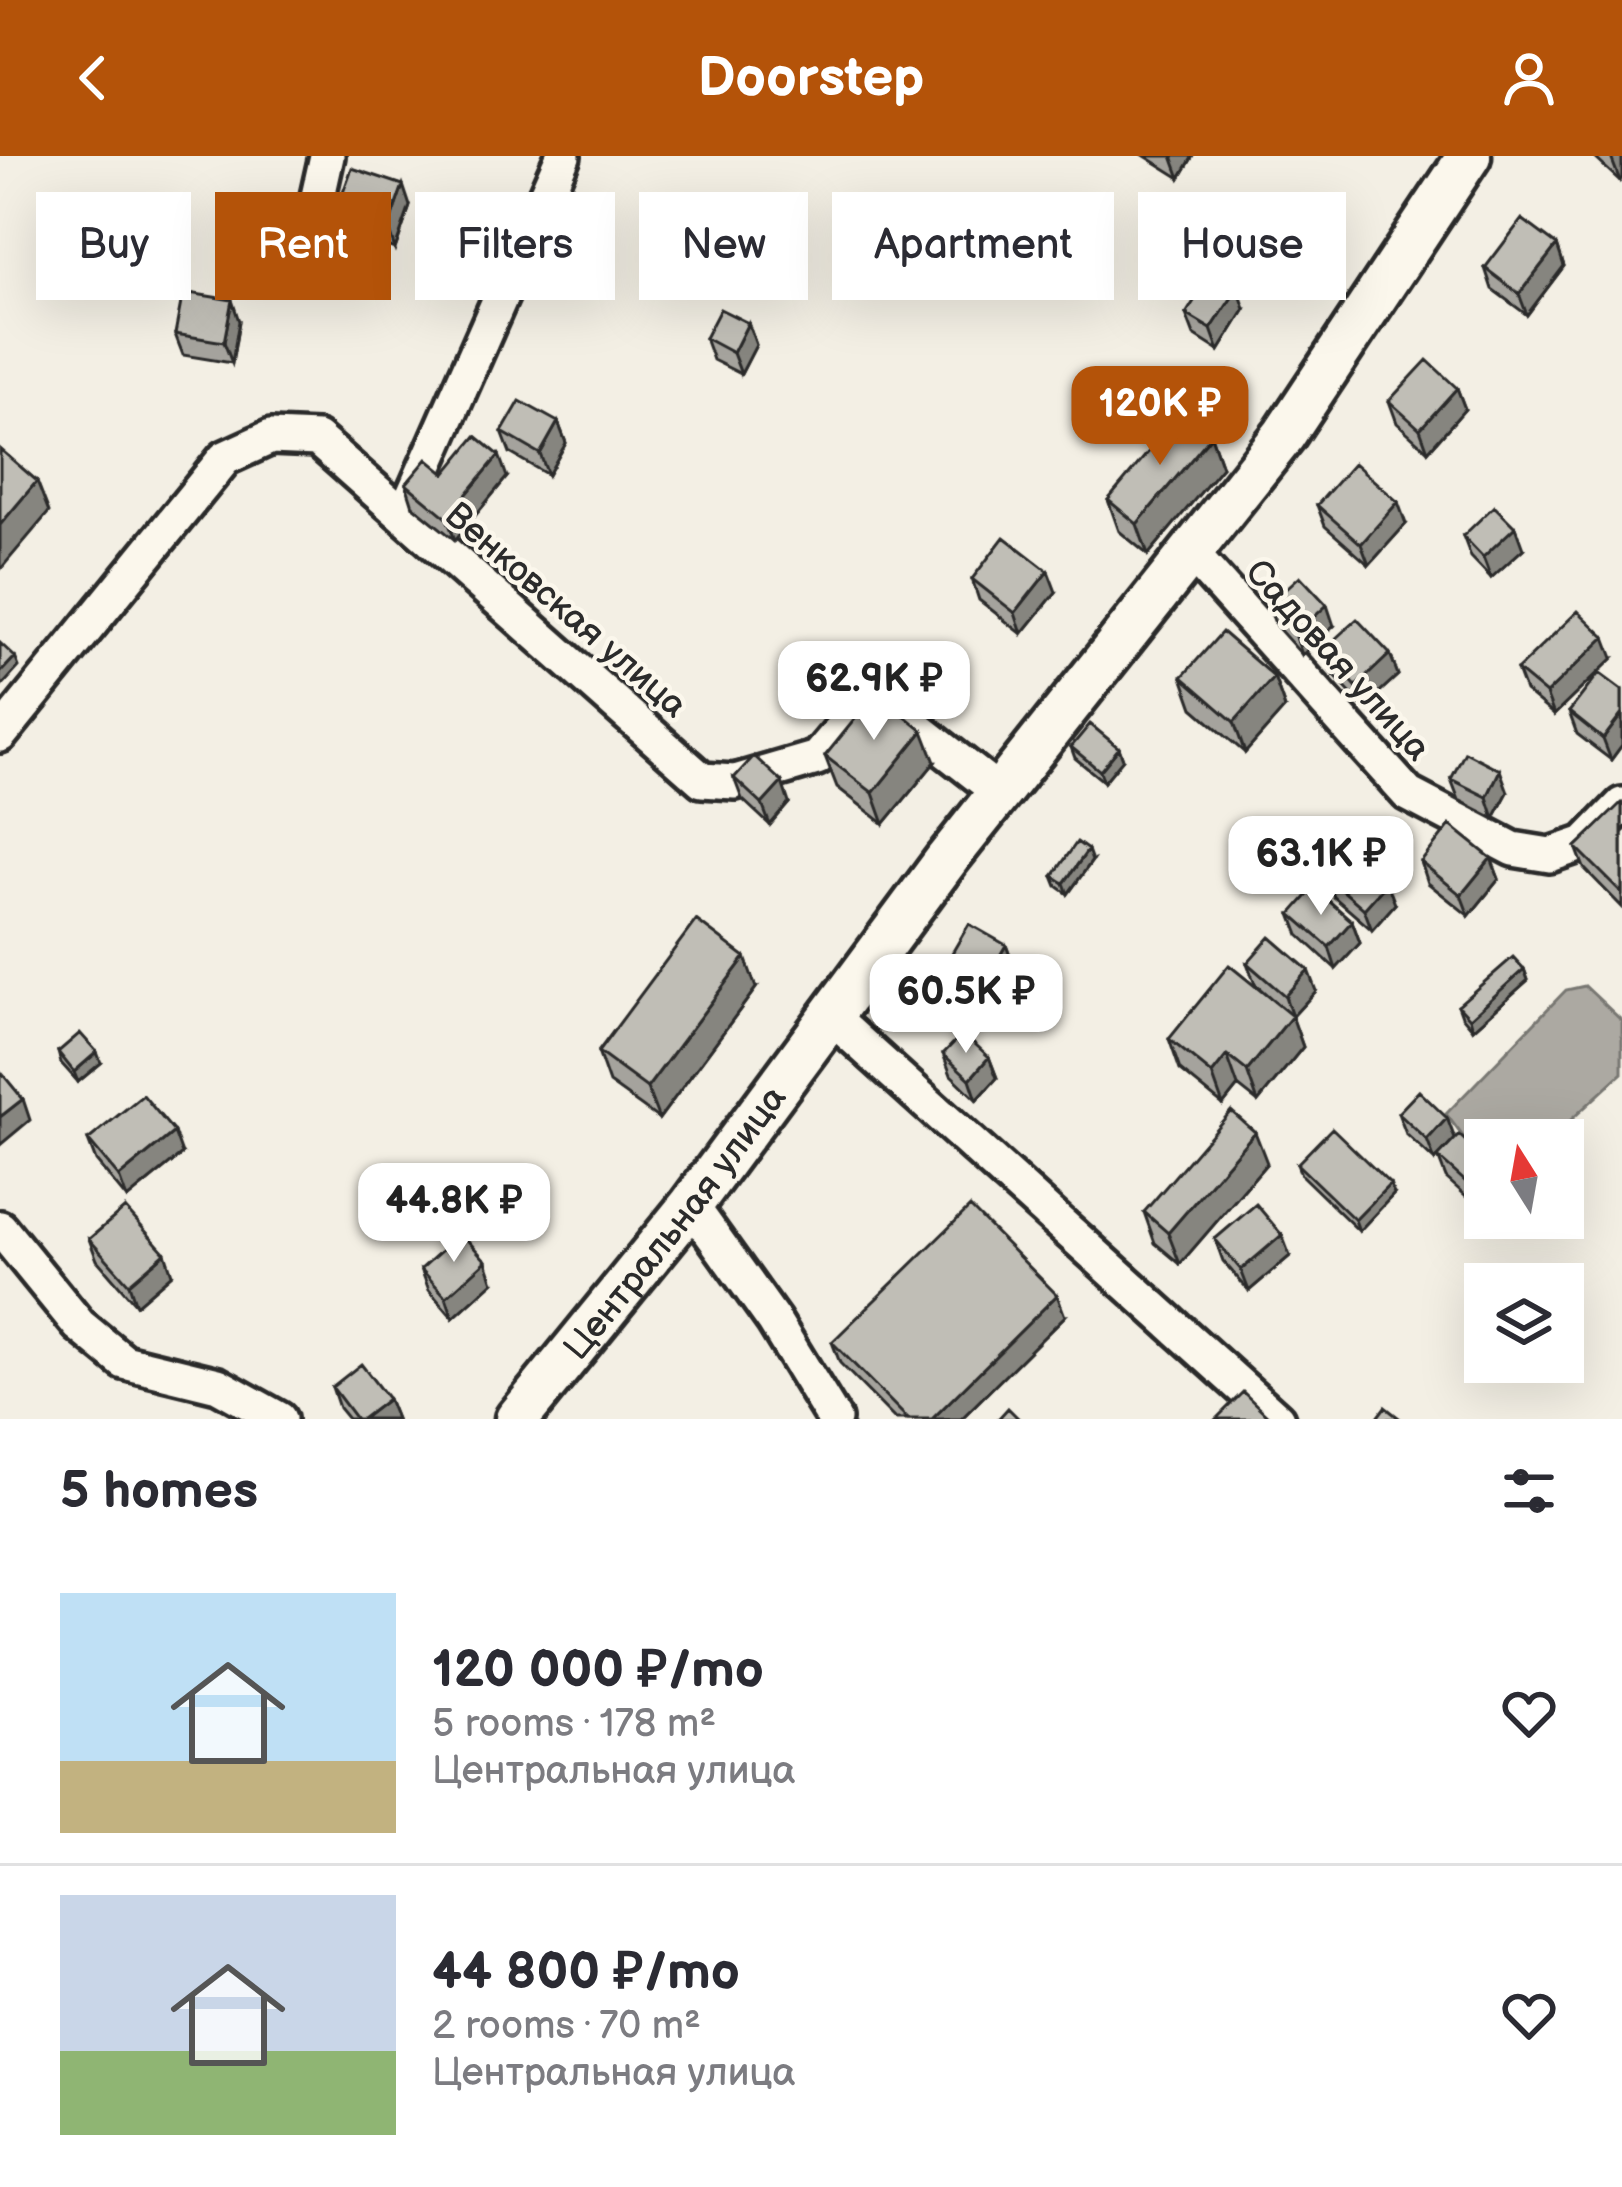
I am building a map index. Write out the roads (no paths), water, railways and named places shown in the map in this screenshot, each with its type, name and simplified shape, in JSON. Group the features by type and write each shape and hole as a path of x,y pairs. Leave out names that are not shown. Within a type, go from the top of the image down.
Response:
{"main road":[{"name":"Центральная улица","path":"517,1419 691,1205 999,792 1284,435 1469,156"}],"street":[{"path":"318,192 327,156"},
{"name":"Венковская улица","path":"563,156 403,518 702,780 735,782 817,758 872,692 999,792"},
{"path":"0,735 225,458 271,437 317,439 403,518"},
{"name":"Садовая улица","path":"1192,555 1408,794 1513,849 1550,855 1585,843 1622,805"},
{"path":"830,1016 1277,1419"},
{"path":"691,1205 774,1321 834,1419"},
{"path":"3,1236 79,1325 124,1362 218,1385 279,1419"},
{"path":"1225,1419 1248,1393"}]}
